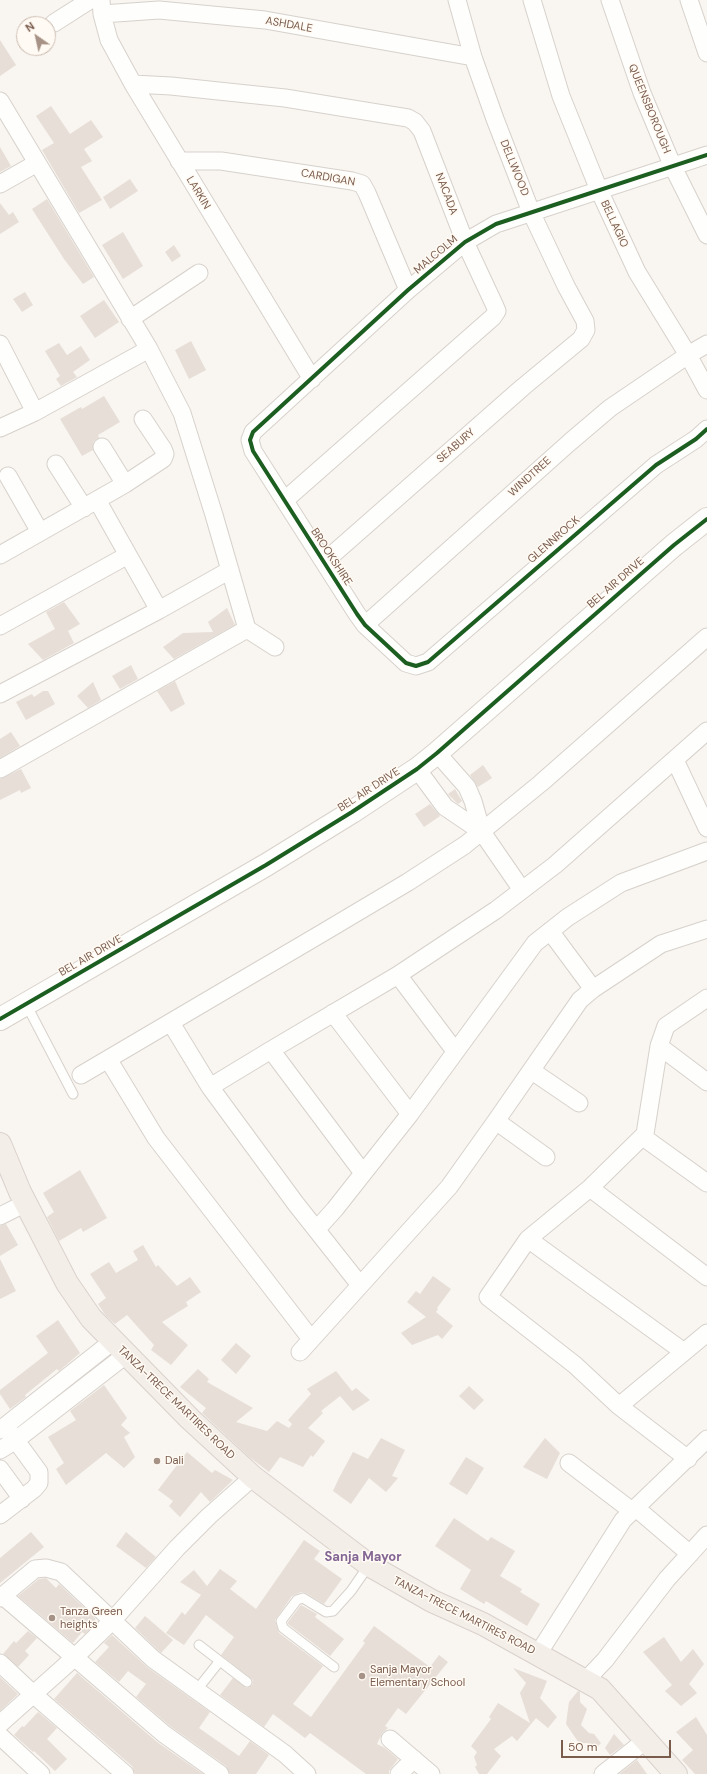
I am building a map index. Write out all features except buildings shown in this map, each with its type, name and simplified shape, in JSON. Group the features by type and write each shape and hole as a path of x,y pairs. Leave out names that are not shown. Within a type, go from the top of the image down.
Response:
{"main road":[{"name":"TANZA-TRECE MARTIRES ROAD","path":"0,1144 5,1172 26,1202 67,1283 91,1318 190,1419 253,1477 369,1565 432,1601 483,1624 600,1689 676,1774"}],"street":[{"path":"56,22 90,0"},
{"name":"DELLWOOD","path":"457,0 473,57 495,119 532,212 566,286 585,321 586,330"},
{"name":"BELLAGIO","path":"532,0 561,96 599,190 637,272 688,355 707,390"},
{"name":"QUEENSBOROUGH","path":"610,0 642,93 673,167 707,236"},
{"path":"689,0 707,53"},
{"name":"ASHDALE","path":"102,7 159,10 265,20 473,57"},
{"name":"LARKIN","path":"102,7 109,40 133,84 312,379"},
{"name":"NACADA","path":"133,84 171,86 285,98 408,118 415,122 422,131 465,242 497,311 493,317 285,500"},
{"path":"0,102 149,349 182,413 230,570 246,629 275,647"},
{"name":"MALCOLM","path":"250,440 253,432 408,290 465,242 496,224 707,155"},
{"name":"CARDIGAN","path":"179,161 221,161 352,181 362,184 408,290"},
{"path":"0,184 37,163"},
{"path":"130,319 199,272"},
{"name":"SEABURY","path":"324,562 523,387 581,339 586,330"},
{"path":"0,344 35,412"},
{"name":"WINDTREE","path":"365,625 610,408 688,355 707,344"},
{"path":"0,428 35,412 149,349"},
{"path":"0,555 125,484 163,459 165,454 143,419"},
{"name":"GLENNROCK","path":"416,666 428,662 656,465 707,429"},
{"name":"BROOKSHIRE","path":"250,440 253,451 365,625 406,663 416,666"},
{"path":"102,447 125,484"},
{"path":"56,464 90,504 128,555 159,610"},
{"path":"8,476 40,532"},
{"name":"BEL AIR DRIVE","path":"0,1019 266,865 352,812 417,769 674,545 707,520"},
{"path":"0,626 128,555"},
{"path":"0,694 159,610 230,570"},
{"path":"0,769 246,629"},
{"path":"81,1075 408,882 482,832 704,646"},
{"path":"210,1087 270,1050 398,976 463,933 555,865 707,731"},
{"path":"437,753 467,787 473,801 482,832 522,890"},
{"path":"675,760 707,828"},
{"path":"417,769 445,807 482,832"},
{"path":"317,1229 335,1209 410,1114 535,943 550,931 621,883 707,852"},
{"path":"300,1352 449,1187 532,1071 580,1000 593,989 661,944 707,929"},
{"path":"550,931 593,989"},
{"path":"398,976 455,1051"},
{"path":"688,1459 619,1406 575,1365 488,1297 528,1240 590,1188 646,1134 659,1046 666,1026 707,998"},
{"path":"334,1013 410,1114"},
{"path":"171,1023 210,1087 296,1204 360,1285"},
{"path":"659,1046 707,1082"},
{"path":"270,1050 364,1172"},
{"path":"108,1059 156,1138 311,1339"},
{"path":"532,1071 579,1103"},
{"path":"496,1121 546,1157"},
{"path":"643,1137 707,1183"},
{"path":"590,1188 707,1277"},
{"path":"0,1216 26,1202"},
{"path":"528,1240 684,1352"},
{"path":"619,1406 707,1333"},
{"path":"0,1515 22,1499 39,1483 39,1472 16,1440 3,1428 120,1347"},
{"path":"0,1450 16,1440 120,1347"},
{"path":"538,1654 623,1520 688,1459 707,1439"},
{"path":"569,1463 634,1509 690,1554"},
{"path":"0,1469 22,1499"},
{"path":"0,1724 74,1658 112,1621 177,1548 209,1516 253,1477"},
{"path":"586,1680 605,1660 667,1579 707,1535"},
{"path":"220,1774 164,1734 1,1597 34,1569 46,1568 61,1572 153,1659 285,1754 307,1774"},
{"path":"0,1662 33,1694 125,1774"},
{"path":"0,1736 37,1773"},
{"path":"390,1739 431,1774"},
{"path":"602,1774 646,1740"},
{"path":"399,1774 414,1759"}],"lane":[{"path":"26,1004 73,1094"},
{"path":"334,1667 283,1628 281,1621 297,1600 303,1598 326,1612 333,1611 344,1600 369,1565"},
{"path":"199,1644 219,1662 247,1682"},
{"path":"196,1690 219,1662"}],"cycle path":[{"path":"707,155 496,224 465,242 408,290 253,432 250,440 253,451 365,625 406,663 416,666 428,662 656,465 696,439 707,429"},
{"path":"0,1019 266,865 352,812 417,769 674,545 707,519"}],"place":[{"name":"Dali","path":"157,1461"},
{"name":"Tanza Green heights","path":"52,1618"},
{"name":"Sanja Mayor Elementary School","path":"362,1676"}],"district":[{"name":"Sanja Mayor","path":"363,1558"}]}
